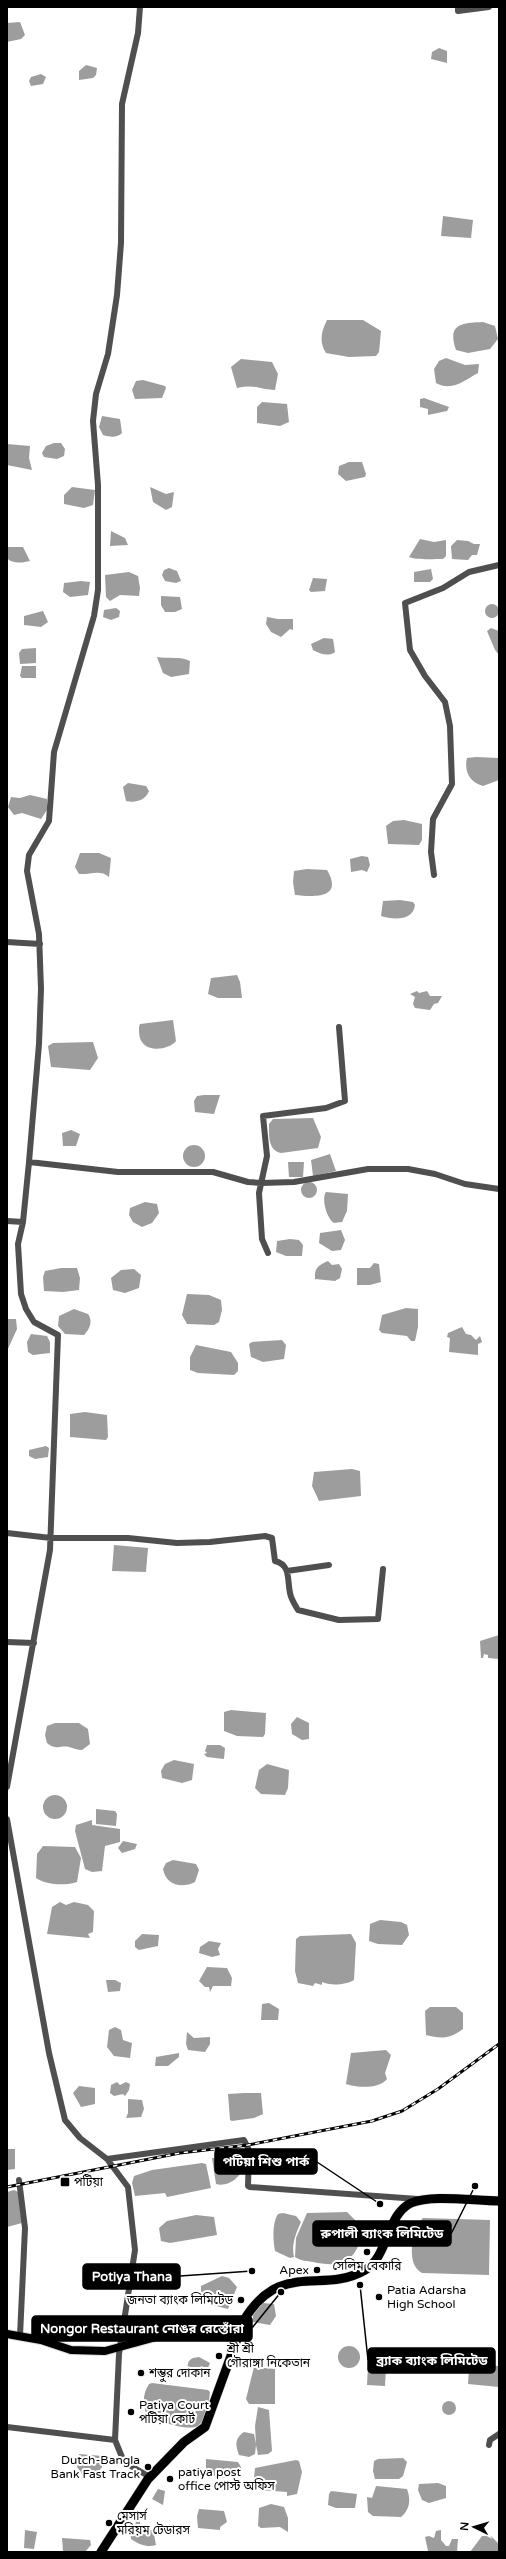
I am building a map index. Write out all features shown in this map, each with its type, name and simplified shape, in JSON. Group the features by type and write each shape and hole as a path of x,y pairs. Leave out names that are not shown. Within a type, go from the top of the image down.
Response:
{"highway":[{"path":"101,2552 133,2500 150,2477 174,2452 205,2426 244,2320 252,2308 270,2292 286,2284 303,2280 350,2277 367,2269 377,2257 401,2212 412,2203 424,2199 499,2201"}],"main road":[{"path":"7,2334 81,2350 105,2351 211,2322 244,2320"}],"street":[{"path":"7,1787 34,1643 51,1538 58,1335 34,1322 26,1309 21,1294 18,1244 23,1222 39,1044 40,944 27,872 29,854 49,821 54,752 94,616 98,590 98,485 93,421 96,394 108,354 117,295 121,243 122,104 138,33 140,7"},
{"path":"458,7 458,11 489,7"},
{"path":"434,875 431,852 433,819 452,784 450,726 445,702 425,676 410,650 405,603 443,588 469,572 499,565"},
{"path":"7,942 40,944"},
{"path":"268,1253 262,1240 260,1224 261,1183 267,1156 263,1116 326,1108 345,1101 339,1027"},
{"path":"29,1162 118,1172 213,1172 248,1182 261,1183 294,1182 368,1169 408,1169 435,1174 466,1184 499,1189"},
{"path":"7,1222 23,1222"},
{"path":"7,1533 51,1538 128,1538 177,1543 210,1542 265,1536 272,1538 275,1561 282,1562 288,1571 290,1594 300,1612 339,1620 356,1621 378,1618 384,1568"},
{"path":"288,1571 329,1565"},
{"path":"7,1642 34,1643"},
{"path":"7,1819 58,2098 65,2120 80,2138 107,2159 128,2187 135,2250 120,2346 115,2440 124,2462 150,2477"},
{"path":"107,2159 244,2140 249,2150 248,2186 250,2187 424,2199"},
{"path":"19,2180 25,2228 20,2336"},
{"path":"7,2427 115,2440"},
{"path":"489,2445 490,2440 499,2434"}],"shaded area":[{"path":"20,22 25,35 21,39 7,42 7,23"},
{"path":"439,48 447,51 447,63 431,59 432,52"},
{"path":"86,65 97,68 96,75 93,78 79,80 79,71"},
{"path":"41,74 46,77 43,84 31,86 29,81 31,77"},
{"path":"443,216 473,220 471,238 441,236"},
{"path":"327,320 363,320 381,331 379,352 376,356 349,357 326,353 322,345 322,337 323,329"},
{"path":"483,322 495,326 498,339 490,349 468,353 456,350 453,335 455,330 462,324"},
{"path":"446,358 465,365 479,364 478,373 453,386 436,383 434,369 439,361"},
{"path":"241,359 272,362 278,374 275,390 252,387 237,388 231,367"},
{"path":"143,380 165,386 166,388 162,398 135,399 132,390 136,381"},
{"path":"424,398 449,407 447,411 428,415 428,409 420,407 420,399"},
{"path":"262,402 287,404 289,422 280,426 257,423 257,407"},
{"path":"102,416 120,419 122,433 113,437 103,435 99,427"},
{"path":"54,443 61,443 65,449 64,456 57,459 44,457 42,453 46,446"},
{"path":"7,444 30,446 29,458 32,470 7,465"},
{"path":"349,462 362,462 366,474 365,477 346,481 338,474 339,466"},
{"path":"72,487 95,490 93,505 84,508 64,504 64,495"},
{"path":"150,487 166,494 174,492 172,507 166,510 153,502"},
{"path":"111,531 125,538 128,545 110,546"},
{"path":"420,539 434,542 446,540 446,556 443,559 420,559 409,557"},
{"path":"457,540 480,544 477,555 472,555 468,560 452,559 451,546"},
{"path":"8,547 23,547 30,561 18,562 9,560 7,558"},
{"path":"169,568 177,571 181,581 176,583 165,581 162,575 164,570"},
{"path":"431,569 433,579 430,582 414,582 414,572"},
{"path":"129,572 138,576 140,588 139,596 120,595 110,601 106,597 105,575"},
{"path":"313,578 327,579 325,591 311,592 309,590"},
{"path":"81,581 90,582 88,595 70,597 63,592 64,583"},
{"path":"161,596 180,597 182,609 175,612 165,612 161,605"},
{"path":"489,604 495,604 499,608 499,614 495,618 489,618 485,614 485,608"},
{"path":"116,608 120,611 119,617 111,620 103,617 104,610"},
{"path":"43,611 48,622 41,627 24,625 24,616"},
{"path":"267,617 293,619 293,630 290,629 281,637 271,632 266,624"},
{"path":"491,628 499,631 499,655 495,650 487,631"},
{"path":"324,638 333,639 335,652 333,654 319,653 313,650 311,644"},
{"path":"36,648 36,663 20,664 19,653 22,649"},
{"path":"157,657 190,661 189,674 171,677 163,673"},
{"path":"22,666 36,666 36,678 22,678 20,676"},
{"path":"467,758 499,758 499,780 483,786 471,779 466,767"},
{"path":"128,783 146,786 149,791 142,799 133,802 126,801 123,787"},
{"path":"30,795 47,799 47,810 41,819 22,813 14,815 8,807 11,797 20,798"},
{"path":"404,820 422,824 422,840 419,845 388,844 386,826 393,821"},
{"path":"80,853 99,853 111,858 109,877 102,873 79,874 75,867"},
{"path":"362,856 368,857 370,865 367,872 362,870 351,872 350,859"},
{"path":"307,869 327,870 332,886 329,891 318,896 295,895 293,882 294,871"},
{"path":"400,900 413,902 415,905 411,914 402,918 381,916 383,901"},
{"path":"237,975 240,982 242,998 218,998 208,994 211,978"},
{"path":"417,991 419,993 427,991 430,996 442,996 438,1003 434,1004 430,1010 415,1008 413,1004 415,997 410,994"},
{"path":"173,1020 176,1041 173,1044 164,1048 154,1049 149,1048 140,1039 140,1024"},
{"path":"93,1042 98,1058 90,1070 51,1067 48,1046 53,1043"},
{"path":"220,1095 214,1114 195,1112 194,1101 197,1096"},
{"path":"313,1118 321,1137 318,1148 281,1153 271,1146 269,1124 273,1119"},
{"path":"71,1130 80,1134 76,1146 63,1146 62,1133"},
{"path":"194,1145 202,1148 205,1156 202,1164 194,1167 186,1164 183,1156 186,1148"},
{"path":"330,1154 336,1171 313,1176 311,1160"},
{"path":"288,1162 304,1162 303,1177 289,1177"},
{"path":"309,1182 316,1187 317,1190 312,1197 309,1198 302,1193 301,1190 306,1183"},
{"path":"326,1192 348,1194 347,1211 342,1222 334,1223 331,1221 324,1204"},
{"path":"145,1202 157,1204 159,1213 152,1223 142,1227 133,1222 129,1215 130,1208"},
{"path":"341,1230 345,1240 341,1250 332,1251 319,1243 320,1233"},
{"path":"290,1239 299,1240 303,1245 302,1256 286,1256 276,1252 277,1241"},
{"path":"328,1261 332,1265 339,1264 342,1269 340,1278 335,1281 315,1279 315,1272 318,1267"},
{"path":"374,1263 379,1264 381,1282 370,1285 357,1285 357,1268 370,1268"},
{"path":"61,1268 77,1268 80,1278 79,1290 63,1292 44,1291 43,1277 45,1271"},
{"path":"134,1269 141,1275 139,1288 125,1293 113,1290 111,1278 121,1270"},
{"path":"187,1294 209,1295 221,1300 222,1310 219,1322 214,1325 187,1324 182,1315"},
{"path":"406,1308 418,1309 418,1327 415,1341 411,1341 407,1336 382,1333 379,1330 382,1315"},
{"path":"74,1309 88,1314 90,1317 90,1325 84,1335 65,1334 58,1326 59,1316"},
{"path":"7,1319 16,1319 17,1329 7,1351"},
{"path":"462,1327 466,1334 471,1335 476,1340 480,1336 482,1342 478,1344 478,1355 449,1352 450,1338 447,1337 448,1333"},
{"path":"31,1334 47,1336 50,1342 50,1353 33,1355 28,1352 27,1342"},
{"path":"282,1340 286,1345 284,1359 263,1362 251,1357 249,1344 252,1342"},
{"path":"196,1345 231,1352 238,1363 238,1371 234,1375 198,1373 190,1370 190,1357"},
{"path":"85,1412 107,1415 108,1437 106,1440 70,1437 70,1414"},
{"path":"46,1446 49,1448 48,1457 35,1459 29,1456 29,1450"},
{"path":"352,1469 360,1471 361,1496 319,1501 312,1486 314,1472"},
{"path":"114,1545 148,1548 146,1572 112,1571"},
{"path":"499,1635 499,1659 488,1658 488,1655 484,1654 483,1658 481,1658 480,1641"},
{"path":"231,1710 266,1713 265,1734 263,1737 237,1736 224,1731 224,1712"},
{"path":"297,1717 309,1723 309,1739 302,1740 292,1734 291,1724"},
{"path":"55,1723 79,1723 88,1729 90,1744 82,1750 71,1747 54,1747 50,1745 47,1743 45,1735 47,1726"},
{"path":"207,1745 220,1745 225,1748 224,1759 207,1757 204,1754 207,1753 205,1751"},
{"path":"174,1760 194,1764 192,1780 182,1783 162,1778 161,1771 165,1764"},
{"path":"267,1764 289,1770 288,1788 285,1795 261,1794 255,1788 259,1770"},
{"path":"55,1795 60,1796 66,1802 66,1812 60,1818 55,1819 50,1818 44,1812 43,1807 44,1802 50,1796"},
{"path":"96,1809 115,1811 117,1814 116,1826 96,1824"},
{"path":"92,1820 92,1825 120,1829 120,1842 105,1846 102,1871 92,1872 85,1869 75,1831 76,1825"},
{"path":"123,1841 137,1844 135,1849 122,1853 118,1848"},
{"path":"43,1846 75,1847 81,1858 77,1882 56,1884 45,1882 36,1878 37,1854"},
{"path":"173,1860 196,1864 199,1870 195,1882 180,1885 167,1879 163,1869 166,1863"},
{"path":"60,1902 66,1905 74,1902 88,1905 94,1911 93,1932 88,1934 90,1938 47,1934 52,1907"},
{"path":"380,1920 401,1922 407,1925 409,1935 402,1945 378,1944 369,1941 370,1924"},
{"path":"142,1934 159,1935 158,1946 139,1950 135,1947 135,1941"},
{"path":"351,1934 356,1943 354,1980 347,1983 338,1984 322,1982 322,1985 315,1983 313,1986 298,1983 295,1971 296,1939 300,1936"},
{"path":"209,1941 221,1943 218,1949 220,1955 212,1957 199,1953 200,1947"},
{"path":"207,1967 227,1968 232,1978 231,1986 213,1986 210,1992 209,1987 205,1987 199,1981"},
{"path":"106,1980 115,1980 121,1983 120,1991 108,1992"},
{"path":"269,2003 279,2009 278,2020 261,2020 262,2004"},
{"path":"430,2007 456,2007 463,2013 463,2029 454,2035 445,2037 426,2035 425,2011"},
{"path":"115,2027 121,2030 123,2040 132,2043 130,2058 114,2056 107,2047 109,2030"},
{"path":"187,2032 194,2038 210,2037 210,2044 205,2052 188,2050 186,2044"},
{"path":"386,2050 391,2055 385,2073 387,2079 379,2085 368,2087 346,2084 351,2053"},
{"path":"179,2053 179,2057 168,2066 155,2066 156,2057"},
{"path":"117,2082 120,2085 126,2082 130,2084 129,2090 125,2096 123,2094 114,2096 110,2093 111,2085"},
{"path":"79,2086 95,2088 95,2104 81,2107 73,2093"},
{"path":"261,2093 263,2114 254,2118 232,2121 230,2120 228,2094"},
{"path":"128,2099 142,2100 144,2109 141,2117 126,2118 128,2113"},
{"path":"7,2149 15,2149 15,2169 7,2170"},
{"path":"233,2154 239,2155 243,2160 242,2171 234,2180 228,2183 222,2185 216,2184 212,2158 227,2158"},
{"path":"202,2163 206,2164 211,2188 167,2197 165,2193 135,2196 132,2183 134,2176 152,2170"},
{"path":"14,2190 18,2192 22,2223 7,2227 7,2192"},
{"path":"347,2212 363,2228 358,2247 348,2259 334,2264 324,2264 302,2260 295,2257 296,2238 307,2213"},
{"path":"283,2213 296,2216 301,2222 294,2244 294,2257 290,2258 275,2251 274,2247 276,2218 278,2214"},
{"path":"196,2215 214,2217 217,2235 170,2243 161,2241 159,2228 167,2221"},
{"path":"423,2218 490,2220 489,2275 422,2273 417,2269 414,2264 412,2253 413,2228"},
{"path":"222,2276 229,2278 237,2287 228,2309 205,2303 201,2296 201,2286"},
{"path":"263,2303 274,2304 276,2316 270,2325 253,2322 253,2314"},
{"path":"345,2346 353,2346 360,2353 360,2361 353,2368 345,2368 338,2361 338,2353"},
{"path":"199,2357 210,2363 206,2373 190,2374 188,2370 189,2361 193,2358"},
{"path":"474,2364 499,2366 499,2387 468,2384 469,2368"},
{"path":"368,2366 386,2368 385,2386 367,2385"},
{"path":"254,2367 275,2369 275,2404 249,2404 246,2399"},
{"path":"152,2383 208,2390 210,2392 208,2405 206,2415 202,2422 195,2427 188,2428 147,2417 144,2396 149,2384"},
{"path":"446,2401 452,2401 456,2405 456,2411 452,2415 446,2415 442,2411 442,2405"},
{"path":"258,2407 269,2410 272,2451 268,2454 258,2455 256,2445 255,2454 249,2457 239,2455 237,2439 244,2432 254,2434 256,2444 255,2426"},
{"path":"79,2454 102,2456 102,2467 98,2472 82,2474 77,2467"},
{"path":"403,2458 407,2462 403,2476 399,2479 375,2479 373,2471 374,2461 378,2459"},
{"path":"206,2459 238,2462 241,2467 240,2471 228,2477 206,2474"},
{"path":"296,2460 299,2461 302,2472 297,2494 287,2496 287,2492 260,2490 257,2479 254,2478 255,2468"},
{"path":"438,2483 446,2486 446,2498 429,2503 422,2500 418,2490 419,2484"},
{"path":"376,2486 407,2489 409,2504 408,2508 401,2517 373,2516 368,2512 367,2497 372,2498"},
{"path":"158,2489 165,2491 163,2505 152,2499"},
{"path":"331,2491 357,2494 355,2508 336,2508 328,2505 329,2494"},
{"path":"271,2504 284,2507 288,2518 288,2532 280,2527 261,2528 258,2526 259,2508"},
{"path":"199,2509 224,2511 227,2522 220,2527 220,2530 198,2528 197,2516"},
{"path":"139,2519 141,2528 147,2532 153,2529 156,2545 143,2545 131,2539 130,2528 135,2527 136,2521"},
{"path":"25,2530 37,2532 34,2549 24,2548"},
{"path":"441,2530 441,2540 446,2546 449,2546 452,2539 458,2539 457,2552 428,2551 425,2537 429,2536 434,2538 436,2531"},
{"path":"482,2536 491,2536 499,2544 498,2552 470,2552"},
{"path":"62,2538 90,2540 91,2545 85,2552 63,2551"}],"railway":[{"path":"7,2187 180,2153 248,2145 372,2121 402,2111 438,2089 499,2044"}],"place":[{"name":"পটিয়া","path":"65,2182"},
{"name":"রুপালী ব্যাংক লিমিটেড","path":"475,2186"},
{"name":"পটিয়া শিশু পার্ক","path":"380,2204"},
{"name":"সেলিম বেকারি","path":"367,2252"},
{"name":"Apex","path":"317,2270"},
{"name":"Potiya Thana","path":"252,2271"},
{"name":"ব্র্যাক ব্যাংক লিমিটেড","path":"360,2285"},
{"name":"Nongor Restaurant নোঙর রেস্তোঁরা","path":"281,2292"},
{"name":"Patia Adarsha High School","path":"379,2297"},
{"name":"জনতা ব্যাংক লিমিটেড","path":"241,2300"},
{"name":"শ্রী শ্রী গৌরাঙ্গা নিকেতান","path":"219,2356"},
{"name":"শম্ভুর দোকান","path":"141,2373"},
{"name":"Patiya Court পটিয়া কোর্ট","path":"131,2412"},
{"name":"Dutch-Bangla Bank Fast Track","path":"148,2467"},
{"name":"patiya post office পোস্ট অফিস","path":"170,2479"},
{"name":"মেসার্স মরিয়ম টেডারস","path":"109,2523"}]}
